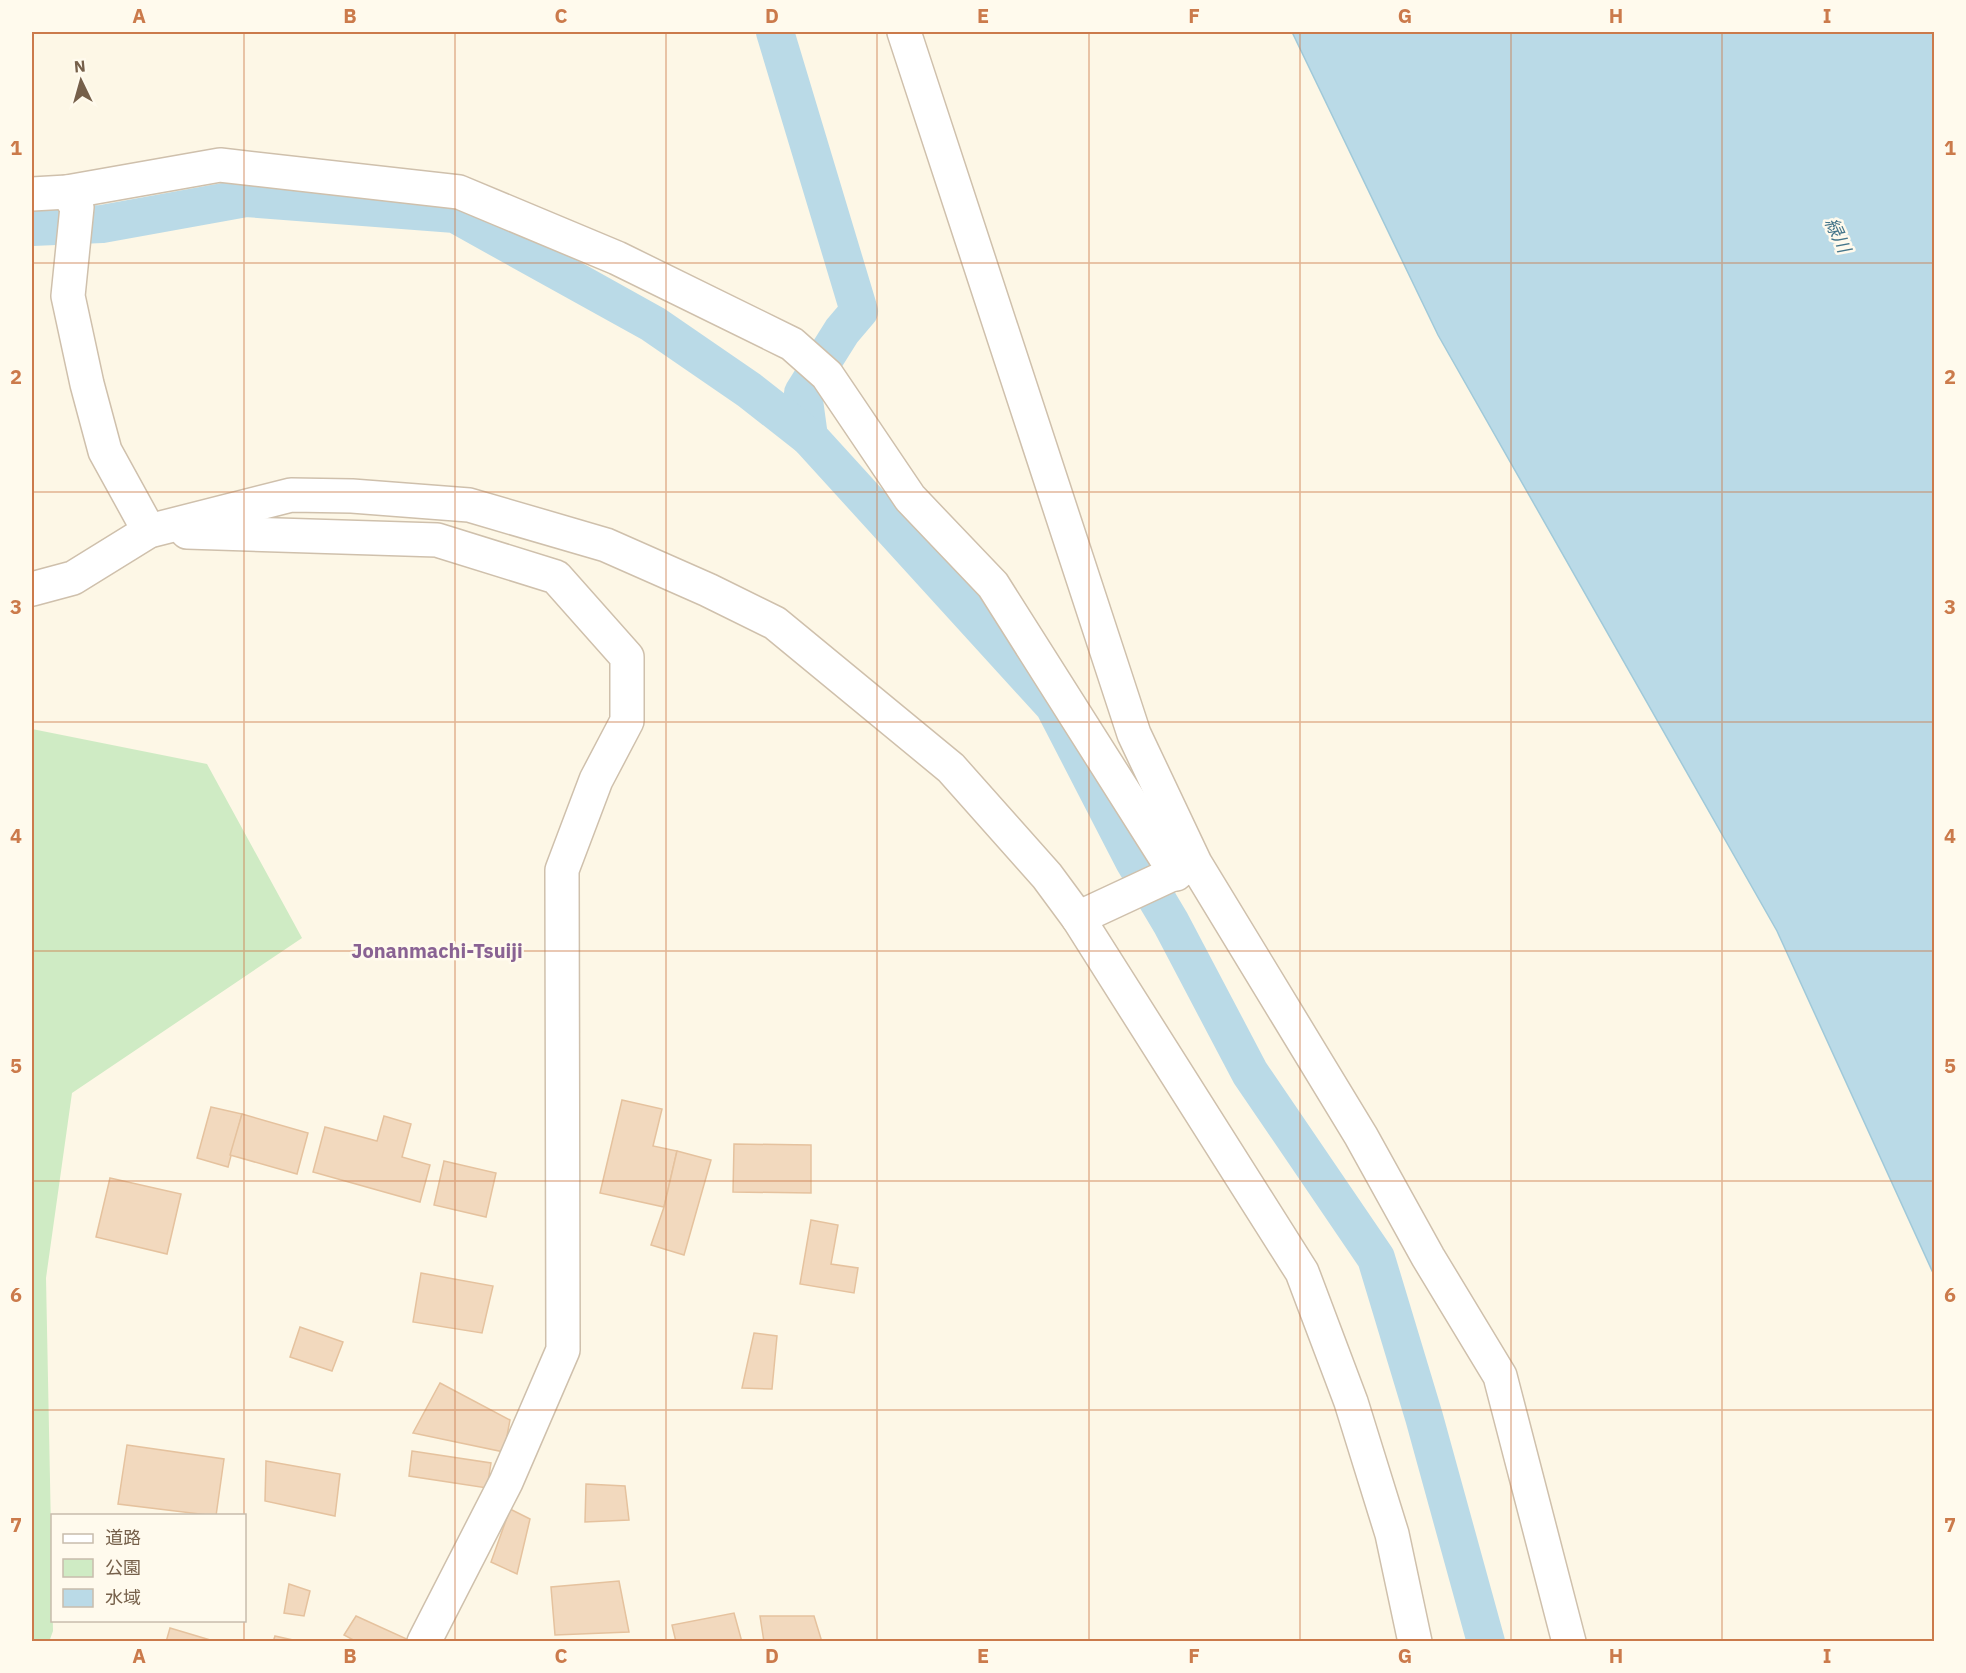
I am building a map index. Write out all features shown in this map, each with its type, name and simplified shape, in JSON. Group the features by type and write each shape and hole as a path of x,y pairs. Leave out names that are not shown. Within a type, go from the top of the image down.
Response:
{"street":[{"path":"904,32 1134,734 1186,869"},
{"path":"32,194 67,192 219,165 459,192 617,258 792,344 827,375 910,498 993,585 1186,869 1361,1136 1428,1257 1500,1376 1569,1641"},
{"path":"67,192 77,207 68,296 87,384 105,451 149,531"},
{"path":"32,589 73,578 149,531 291,495 352,496 469,505 606,545 708,590 775,623 951,768 1047,876 1078,918 1302,1272 1352,1402 1392,1534 1415,1641"},
{"path":"149,531 437,540 556,577 627,657 627,721 596,780 562,870 563,1350 506,1482 424,1641"},
{"path":"1078,918 1186,869"}],"green space":[{"path":"32,729 207,764 302,938 72,1093 46,1278 51,1622 53,1631 49,1642 32,1641"}],"water":[{"name":"緑川","path":"1292,32 1934,32 1934,1275 1777,931 1438,335"}],"building":[{"path":"622,1100 662,1109 653,1146 677,1151 664,1207 600,1193"},
{"path":"211,1107 242,1114 228,1167 197,1158"},
{"path":"242,1114 308,1133 297,1174 230,1155"},
{"path":"384,1116 411,1124 402,1157 430,1165 420,1202 313,1172 325,1127 377,1141"},
{"path":"734,1144 811,1145 811,1193 733,1192"},
{"path":"677,1151 711,1160 684,1255 651,1245 664,1207"},
{"path":"444,1161 496,1173 486,1217 434,1205"},
{"path":"110,1178 181,1194 167,1254 96,1237"},
{"path":"811,1220 838,1225 831,1264 858,1268 854,1293 800,1284"},
{"path":"421,1273 493,1286 482,1333 413,1322"},
{"path":"300,1327 343,1342 332,1371 290,1357"},
{"path":"754,1333 777,1336 772,1389 742,1388"},
{"path":"440,1383 510,1420 504,1452 413,1433"},
{"path":"127,1445 224,1459 216,1514 118,1504"},
{"path":"412,1451 491,1463 487,1488 409,1476"},
{"path":"266,1461 340,1474 335,1516 265,1501"},
{"path":"586,1484 625,1486 629,1520 585,1522"},
{"path":"510,1509 530,1519 517,1574 491,1562"},
{"path":"619,1581 629,1632 555,1635 551,1587"},
{"path":"289,1584 310,1591 304,1616 284,1613"},
{"path":"734,1613 742,1642 676,1642 672,1625"},
{"path":"356,1616 409,1640 408,1642 357,1642 344,1635"},
{"path":"760,1616 814,1616 822,1642 764,1642"},
{"path":"170,1628 217,1642 166,1642"},
{"path":"275,1636 302,1642 273,1642"}],"waterway":[{"path":"775,32 859,311 842,331 803,393 809,437"},
{"path":"32,227 102,224 246,198 455,214 653,324 749,390 809,437 1054,706 1134,861 1171,923 1250,1073 1376,1258 1424,1417 1486,1642"}],"district":[{"name":"Jonanmachi-Tsuiji","path":"437,950"}]}
